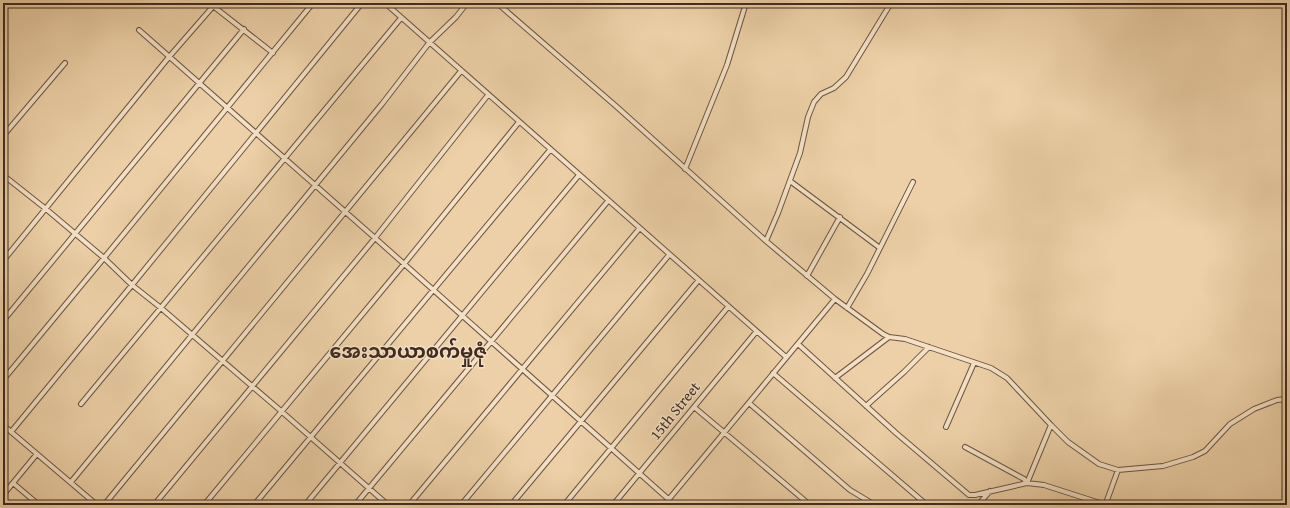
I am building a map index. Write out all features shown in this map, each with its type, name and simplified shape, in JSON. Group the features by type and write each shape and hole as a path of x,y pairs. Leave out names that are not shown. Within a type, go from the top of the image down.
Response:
{"street":[{"path":"3,380 313,3"},
{"path":"11,432 362,3"},
{"path":"385,3 786,358"},
{"path":"71,482 382,104 429,43 456,17 467,3"},
{"path":"497,3 766,241 835,299 877,331 889,337 906,339 991,368 1007,378 1068,442 1099,464 1118,470 1163,466 1193,457 1205,451 1230,424 1254,409 1278,400 1287,399"},
{"path":"686,169 727,65 746,3"},
{"path":"766,241 800,153 808,116 814,102 822,94 834,88 846,76 891,3"},
{"path":"3,260 169,57 214,5 273,53"},
{"path":"81,404 401,18"},
{"path":"139,30 675,505"},
{"path":"3,322 244,30"},
{"path":"3,136 65,63"},
{"path":"104,505 461,71"},
{"path":"154,505 375,238 488,95"},
{"path":"204,505 404,264 519,122"},
{"path":"254,505 550,150"},
{"path":"3,175 75,233 132,285 281,411 388,505"},
{"path":"305,505 579,175"},
{"path":"790,180 880,248"},
{"path":"847,308 880,248 913,182"},
{"path":"355,505 608,201"},
{"path":"807,276 840,217"},
{"path":"409,505 640,229"},
{"path":"461,505 669,255"},
{"path":"511,505 698,281"},
{"path":"664,505 835,299"},
{"path":"564,505 728,307"},
{"name":"15th Street","path":"613,505 756,332"},
{"path":"836,378 889,337"},
{"path":"798,344 896,433 969,495 975,495 990,490 1027,483 1044,485 1103,504 1106,503 1118,470"},
{"path":"866,406 929,347"},
{"path":"946,426 974,363"},
{"path":"773,373 927,505"},
{"path":"749,403 850,490 875,505"},
{"path":"694,407 810,505"},
{"path":"3,425 36,455 71,482 97,505"},
{"path":"1027,483 1051,425"},
{"path":"965,447 1024,479 1027,483"},
{"path":"3,495 36,455"},
{"path":"13,483 39,505"},
{"path":"978,505 990,490"}],"district":[{"name":"အေးသာယာစက်မှုဇုံ","path":"408,351"}]}
